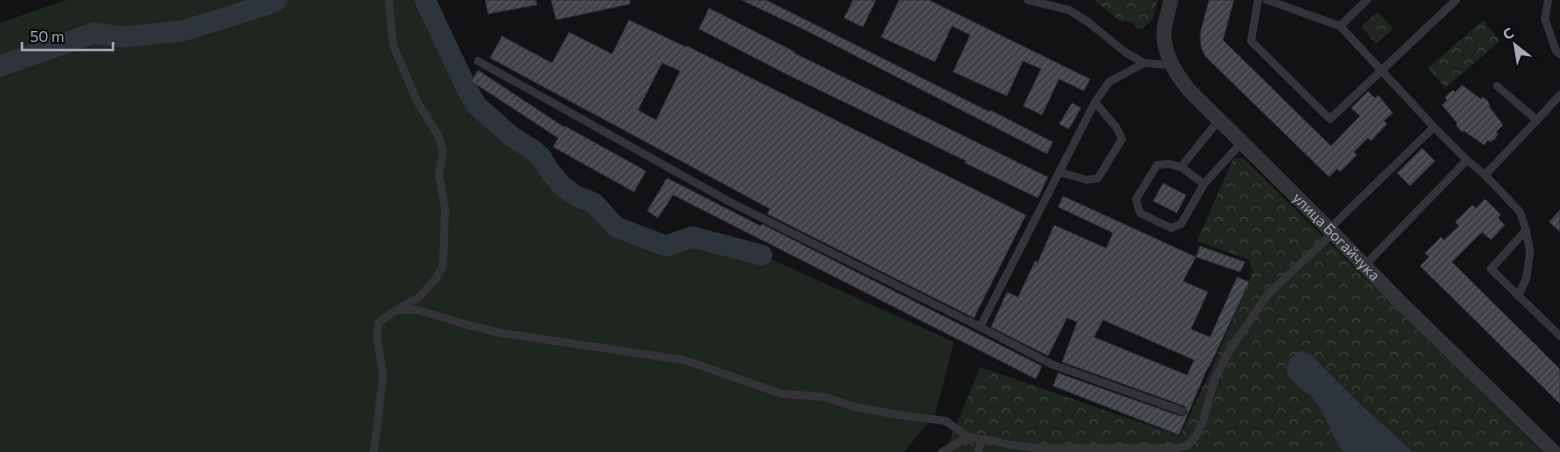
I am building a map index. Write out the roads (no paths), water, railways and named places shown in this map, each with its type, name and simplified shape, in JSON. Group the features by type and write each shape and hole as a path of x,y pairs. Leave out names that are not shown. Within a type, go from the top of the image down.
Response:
{"street":[{"name":"улица Богайчука","path":"1171,0 1164,26 1165,44 1171,65 1189,90 1554,452"}],"lane":[{"path":"374,452 383,376 377,338 378,322 418,298 435,280 443,266 445,209 439,175 443,152 439,137 417,101 393,45 389,0"},
{"path":"1028,0 1068,10 1088,22 1125,52 1144,63 1171,65"},
{"path":"1258,0 1250,42 1330,119 1456,0"},
{"path":"1267,0 1340,26 1434,127 1485,175 1520,212 1526,230 1530,253 1526,279 1518,296"},
{"path":"1340,26 1367,0"},
{"path":"1548,0 1545,19 1556,51 1560,54"},
{"path":"478,61 730,202 1051,364 1182,411"},
{"path":"980,327 1095,102 1110,82 1144,63"},
{"path":"1497,86 1537,120"},
{"path":"1485,175 1560,95"},
{"path":"1060,172 1087,180 1098,178 1122,139 1116,127 1095,102"},
{"path":"1181,167 1219,120"},
{"path":"942,452 968,438 1039,448 1178,448 1188,445 1196,436 1203,421 1215,378 1228,353 1268,294 1434,127"},
{"path":"1204,184 1181,167 1169,164 1156,165 1136,200 1140,213 1171,228 1181,224 1204,184 1242,142"},
{"path":"1365,266 1467,160"},
{"path":"1526,230 1491,269 1560,336"},
{"path":"396,310 418,310 500,333 684,360 782,394 824,397 855,407 899,416 946,421 968,438"},
{"path":"978,452 982,439"}],"waterway":[{"path":"0,66 94,33 122,37 182,31 277,0"},
{"path":"425,0 476,105 511,136 541,157 562,186 576,196 594,203 616,227 666,246 692,237 762,255"}]}
